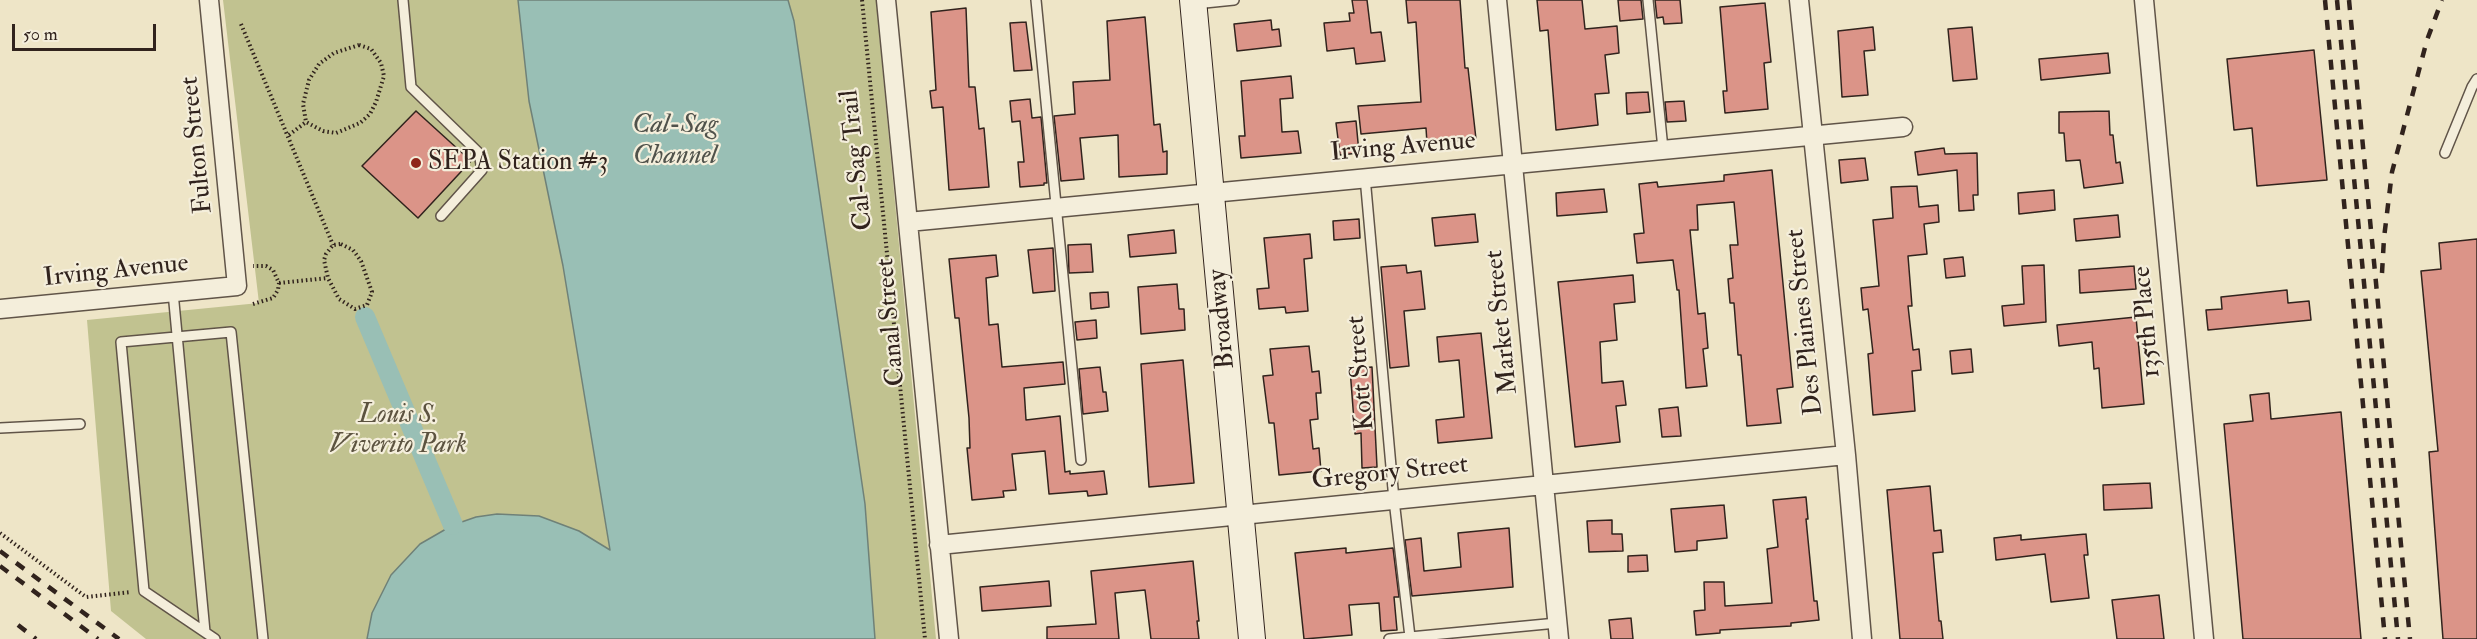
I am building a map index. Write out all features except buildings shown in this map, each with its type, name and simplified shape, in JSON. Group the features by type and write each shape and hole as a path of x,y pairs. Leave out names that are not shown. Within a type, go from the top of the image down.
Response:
{"street":[{"name":"Fulton Street","path":"209,0 237,286"},
{"name":"Canal Street","path":"886,0 949,639"},
{"name":"Market Street","path":"1497,0 1558,631"},
{"name":"Des Plaines Street","path":"1799,0 1846,455 1862,639"},
{"name":"135th Place","path":"2144,0 2204,639"},
{"name":"Broadway","path":"1193,2 1252,639"},
{"name":"Irving Avenue","path":"908,222 1904,127"},
{"name":"Irving Avenue","path":"0,309 237,286"},
{"name":"Gregory Street","path":"939,545 1846,455"}],"lane":[{"path":"403,0 411,87 479,153 482,170 441,216"},
{"path":"1036,0 1081,460"},
{"path":"1193,2 1234,0"},
{"path":"1648,0 1663,150"},
{"path":"2445,153 2477,79"},
{"name":"Kott Street","path":"1365,177 1394,500 1410,637"},
{"path":"173,292 205,632"},
{"path":"215,639 144,591 121,342 231,332 263,639"},
{"path":"0,428 80,424"},
{"path":"1389,639 1558,631"}],"path":[{"name":"Cal-Sag Trail","path":"862,0 925,639"},
{"path":"241,24 333,245"},
{"path":"359,45 371,50 381,63 384,76 370,114 360,123 336,133 323,131 306,122 303,98 309,80 319,64 334,53 346,48 359,45"},
{"path":"289,135 306,122"},
{"path":"341,244 353,250 361,261 372,292 367,304 355,309 339,299 328,278 324,260 333,245 341,244"},
{"path":"246,266 266,266 277,275 279,283 273,298 266,302 253,304"},
{"path":"279,283 328,278"},
{"path":"0,533 86,597 144,591"}],"green space":[{"name":"Louis S. Viverito Park","path":"223,0 518,0 529,101 563,266 610,551 596,543 450,639 146,639 111,611 87,320 259,303"},
{"path":"788,0 876,0 936,639 875,639 865,504 794,21"}],"water":[{"name":"Cal-Sag Channel","path":"518,0 788,0 794,21 865,504 875,639 367,639 372,613 391,575 420,544 453,525 476,517 497,514 539,516 579,531 610,550 563,266 529,101"}],"waterway":[{"path":"365,317 453,525"}],"railway":[{"path":"2325,0 2385,639"},
{"path":"2337,0 2398,639"},
{"path":"2349,0 2410,639"},
{"path":"2382,273 2392,172 2427,40 2442,0"},
{"path":"0,551 119,639"},
{"path":"0,566 98,639"},
{"path":"18,625 36,639"}],"place":[{"name":"SEPA Station #3","path":"416,163"}]}
